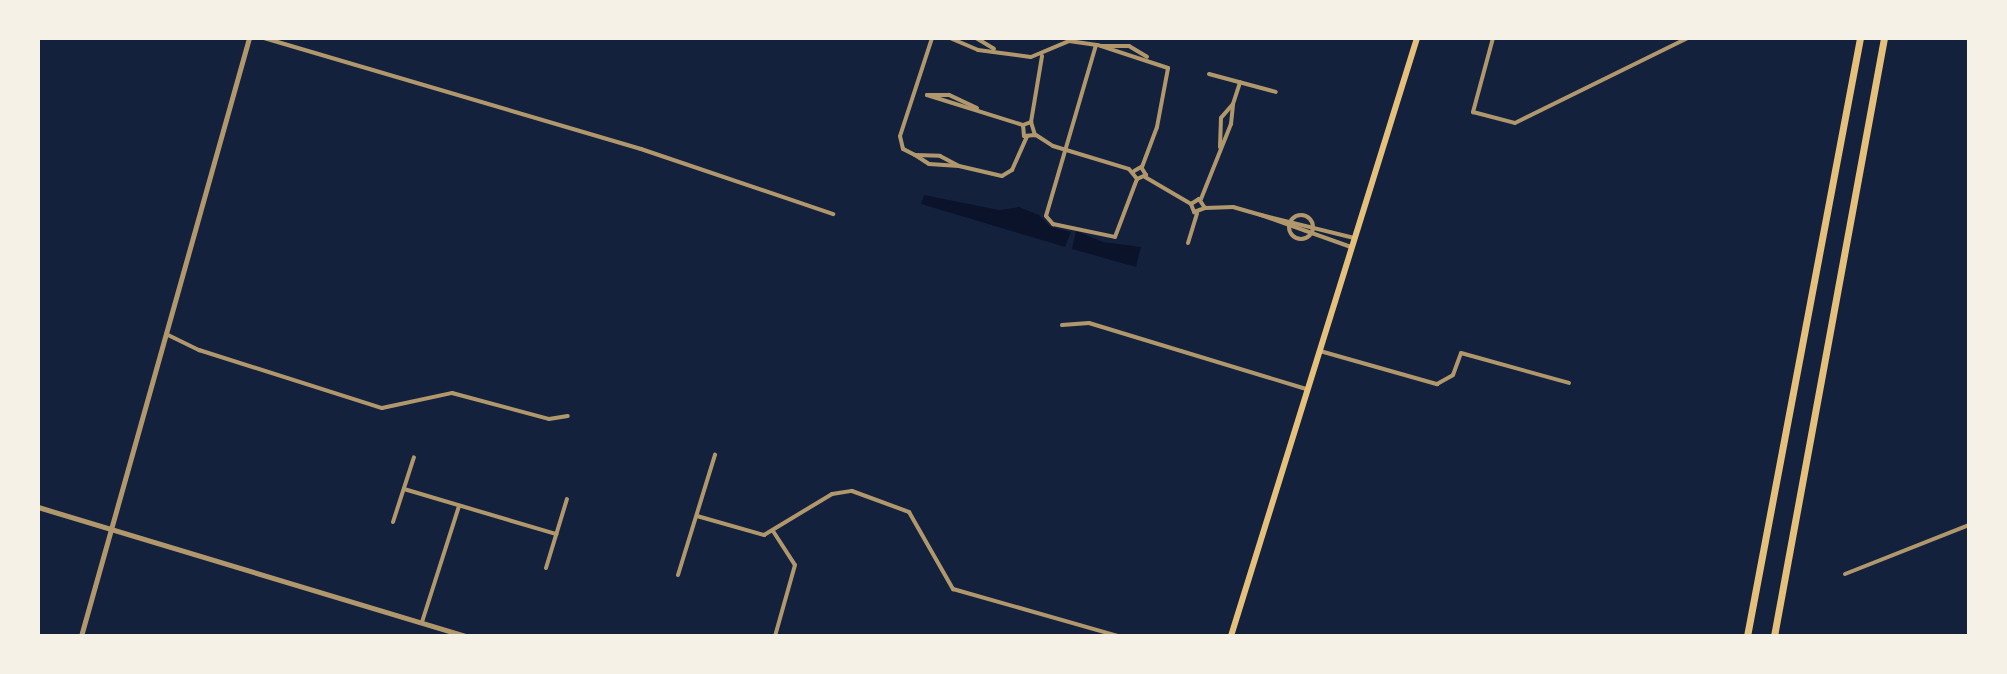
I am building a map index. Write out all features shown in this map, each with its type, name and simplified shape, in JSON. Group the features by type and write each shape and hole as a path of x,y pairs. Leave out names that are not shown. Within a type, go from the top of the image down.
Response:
{"highway":[{"path":"1747,636 1860,38"},
{"path":"1774,636 1884,38"}],"main road":[{"path":"1231,636 1417,38"}],"street":[{"path":"81,636 249,38"},
{"path":"264,38 641,149 833,214"},
{"path":"932,38 900,136 903,149 929,164 959,166 1002,176 1012,170 1027,137 1023,125"},
{"path":"950,38 964,46 1042,56 1069,41 1129,46 1163,62 1169,71 1142,167 1145,177 1191,204 1197,213"},
{"path":"976,38 994,49"},
{"path":"1493,38 1472,104 1476,114 1520,123 1688,38"},
{"path":"1099,45 1119,56 1147,57"},
{"path":"1099,45 1046,216 1058,225 1086,228 1107,238 1118,236 1137,179 1134,171"},
{"path":"1035,135 1031,122 1042,56"},
{"path":"1209,74 1276,92"},
{"path":"1191,204 1201,199 1240,82"},
{"path":"916,92 949,106 977,108"},
{"path":"927,95 949,95 1023,125 1031,122"},
{"path":"1220,147 1221,118 1233,104"},
{"path":"1027,137 1035,135 1066,149 1134,171 1142,167"},
{"path":"915,155 940,156 959,166"},
{"path":"1137,179 1145,177"},
{"path":"1201,199 1205,208"},
{"path":"1188,243 1197,213 1205,208 1233,207 1292,220 1305,216 1313,227 1354,238"},
{"path":"1261,215 1290,228 1298,239 1311,235 1351,247"},
{"path":"1290,228 1292,220"},
{"path":"1311,235 1313,227"},
{"path":"1062,325 1089,323 1306,389"},
{"path":"164,333 199,350 382,408 452,393 549,419 568,416"},
{"path":"1318,350 1437,384 1451,378 1461,353 1569,383"},
{"path":"678,575 715,455"},
{"path":"393,522 414,457"},
{"path":"404,489 556,534"},
{"path":"697,516 759,534 773,531 840,492 900,505 909,512 953,589 1118,636"},
{"path":"546,568 567,499"},
{"path":"422,622 459,506"},
{"path":"38,507 466,636"},
{"path":"1845,574 1969,525"},
{"path":"773,531 795,565 775,636"}],"water":[{"path":"924,195 999,210 1019,207 1039,215 1051,227 1071,232 1065,247 921,204"},
{"path":"1076,231 1103,242 1141,247 1136,267 1072,249"}]}
